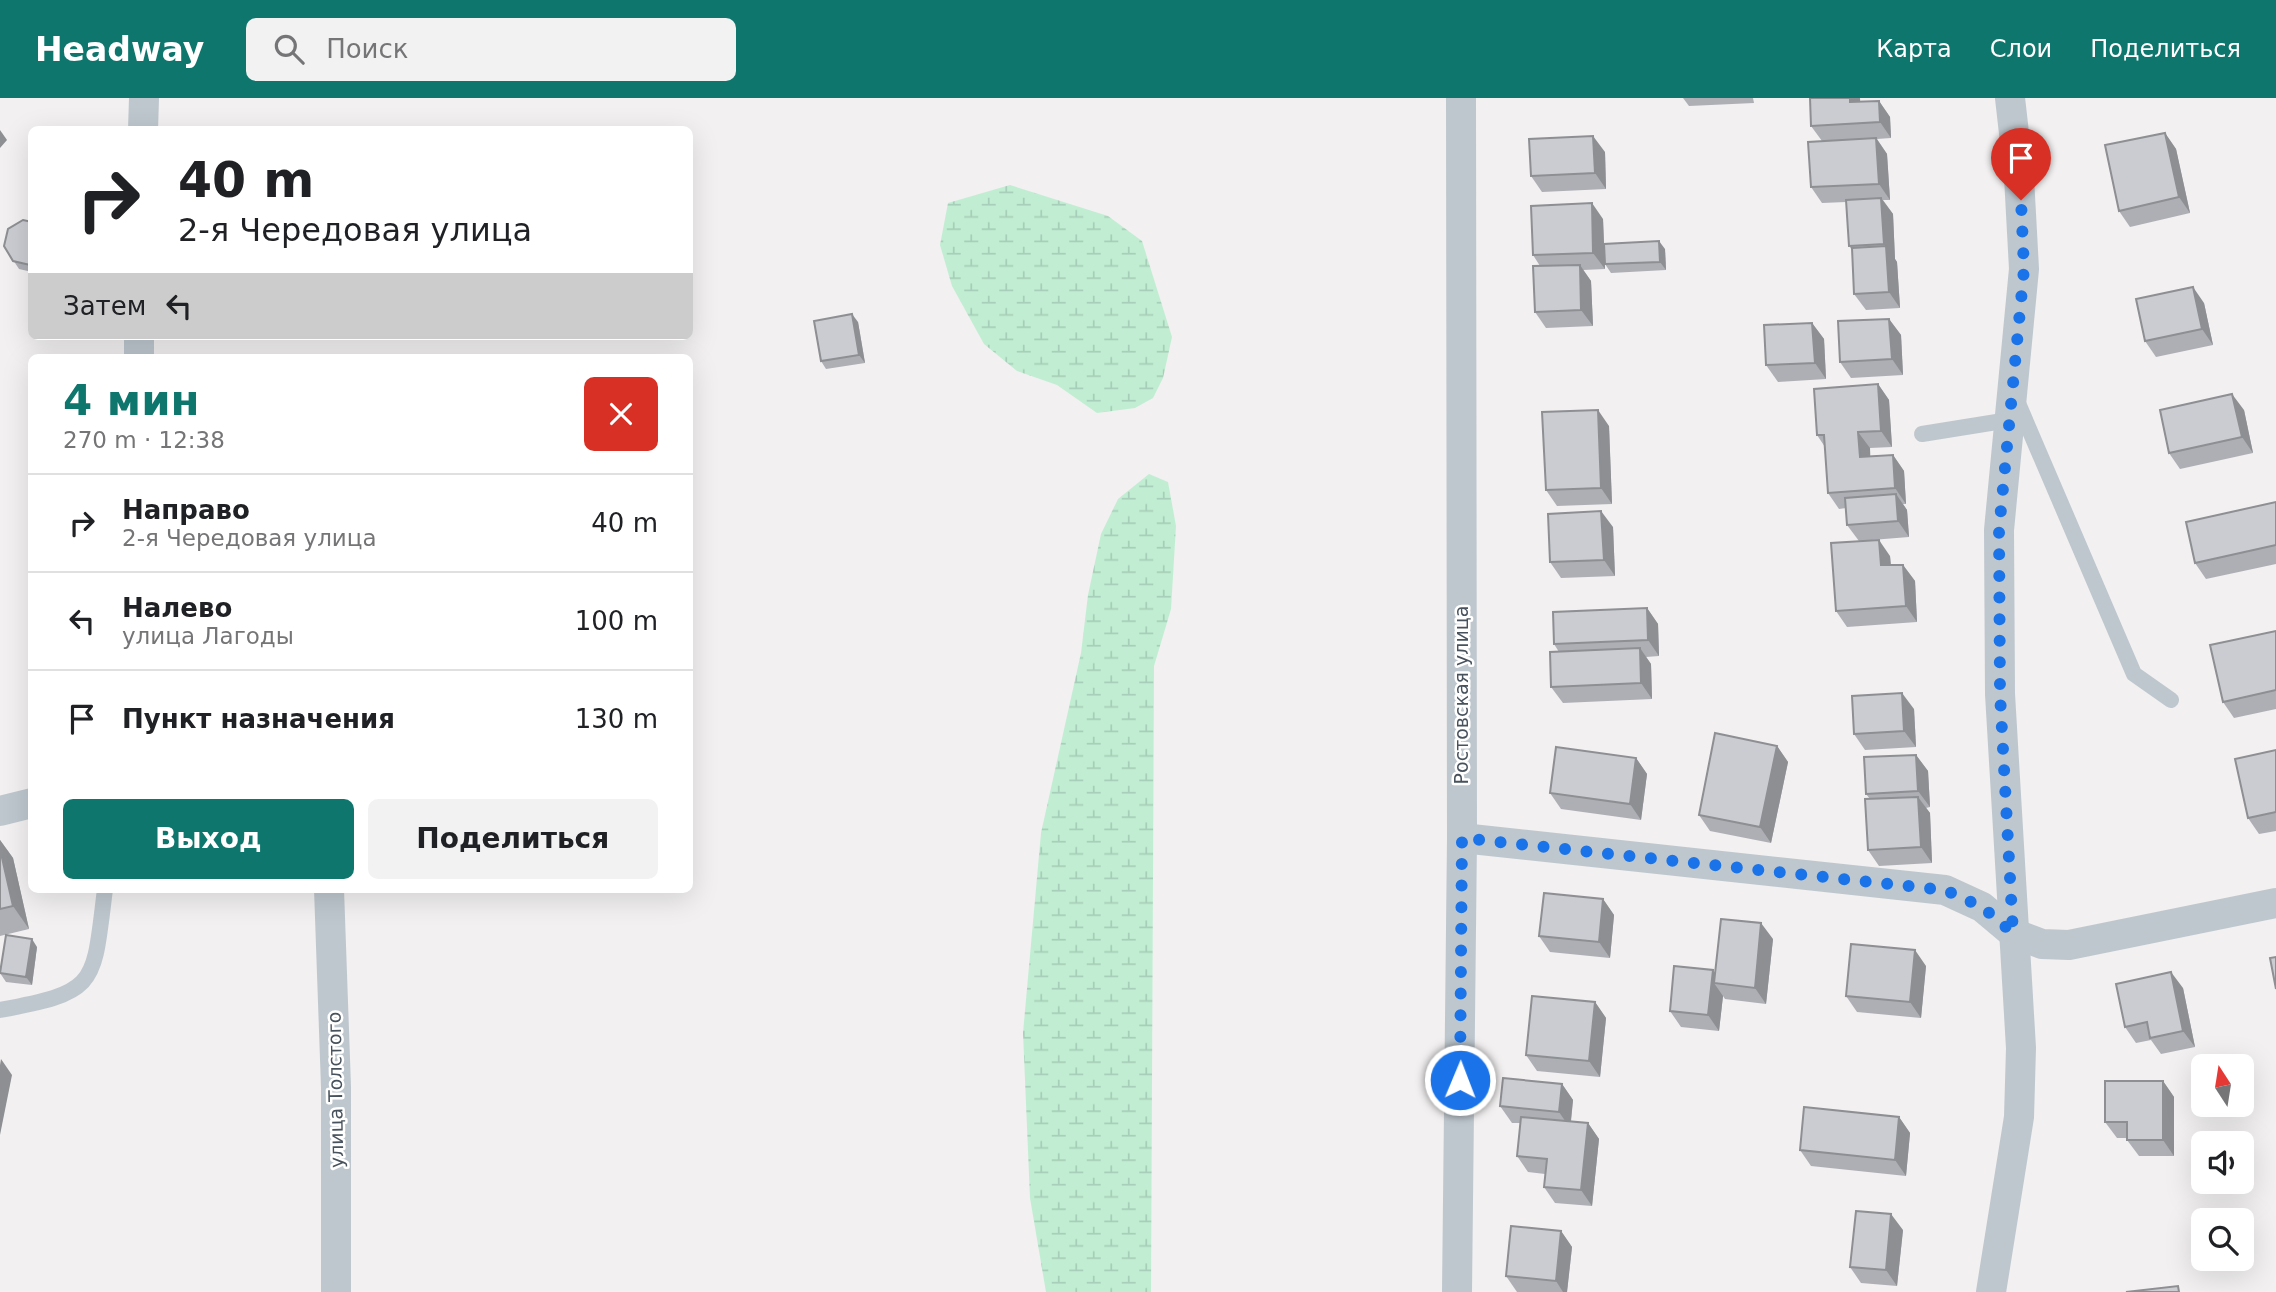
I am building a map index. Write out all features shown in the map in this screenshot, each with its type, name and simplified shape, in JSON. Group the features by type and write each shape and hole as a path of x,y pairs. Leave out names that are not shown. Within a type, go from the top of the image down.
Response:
{"street":[{"path":"143,126 144,98"},
{"name":"Ростовская улица","path":"1457,1292 1462,838 1461,98"},
{"path":"1990,1292 2019,1117 2021,1048 2000,694 1999,530 2024,269 2020,177 2010,98"},
{"path":"0,811 28,804"},
{"path":"1462,838 1945,890 1982,907 2013,933 2042,944 2069,945 2276,903"},
{"name":"улица Толстого","path":"329,893 336,1087 336,1292"}],"lane":[{"path":"2012,389 2134,674 2171,700"},
{"path":"1922,433 2009,420"},
{"path":"0,1010 72,993 91,975 104,893"}],"green space":[{"path":"1010,185 1108,216 1142,241 1172,337 1163,378 1153,398 1135,408 1097,413 1057,385 1017,371 984,344 952,286 940,245 948,203"},
{"path":"1149,474 1168,482 1176,526 1171,609 1154,666 1151,1292 1046,1292 1030,1198 1023,1033 1041,833 1081,653 1088,595 1101,534 1118,499"}],"building":[{"path":"1810,98 1850,98 1850,102 1879,101 1880,122 1811,126"},
{"path":"2165,133 2179,197 2119,211 2105,145"},
{"path":"1593,136 1595,173 1531,176 1529,139"},
{"path":"1876,138 1879,184 1811,187 1808,142"},
{"path":"1881,198 1884,244 1849,246 1846,200"},
{"path":"1592,203 1593,253 1533,255 1531,206"},
{"path":"23,220 28,221 28,265 13,261 4,246 8,229"},
{"path":"1659,241 1660,262 1605,264 1604,244"},
{"path":"1886,246 1889,292 1854,294 1852,248"},
{"path":"1580,265 1581,310 1535,312 1533,266"},
{"path":"2193,287 2202,329 2145,341 2136,299"},
{"path":"852,314 859,355 821,361 814,321"},
{"path":"1889,319 1892,359 1840,362 1838,321"},
{"path":"1812,323 1815,363 1766,365 1764,325"},
{"path":"1878,384 1881,431 1858,432 1860,457 1893,455 1895,488 1828,493 1824,435 1817,435 1814,389"},
{"path":"2232,394 2242,437 2169,453 2160,410"},
{"path":"1598,410 1601,488 1546,490 1542,412"},
{"path":"1896,494 1898,521 1847,525 1845,498"},
{"path":"2276,502 2276,545 2195,563 2186,522"},
{"path":"1601,511 1604,560 1550,562 1548,514"},
{"path":"1879,540 1881,565 1903,565 1906,606 1836,611 1831,543"},
{"path":"1647,608 1648,640 1554,644 1553,612"},
{"path":"2276,631 2276,690 2223,702 2210,645"},
{"path":"1640,648 1641,683 1551,687 1550,652"},
{"path":"1902,693 1904,731 1854,734 1852,696"},
{"path":"1715,733 1777,746 1760,827 1699,815"},
{"path":"1556,747 1636,758 1630,804 1550,793"},
{"path":"2276,750 2276,812 2248,818 2235,759"},
{"path":"1916,755 1918,791 1866,794 1864,757"},
{"path":"1918,797 1921,847 1868,850 1865,799"},
{"path":"0,849 13,906 0,909"},
{"path":"1544,893 1603,899 1599,942 1539,936"},
{"path":"1721,919 1761,923 1755,988 1714,983"},
{"path":"6,935 32,939 26,977 0,973"},
{"path":"1851,944 1915,950 1910,1002 1846,996"},
{"path":"2276,957 2276,989 2270,958"},
{"path":"1674,966 1713,970 1708,1015 1670,1011"},
{"path":"2171,972 2183,1031 2150,1038 2147,1022 2125,1027 2116,984"},
{"path":"1532,996 1595,1002 1589,1061 1526,1055"},
{"path":"1503,1078 1562,1084 1559,1112 1500,1106"},
{"path":"2105,1081 2163,1081 2163,1140 2127,1140 2127,1122 2105,1122"},
{"path":"1804,1107 1899,1117 1895,1160 1800,1150"},
{"path":"1521,1117 1588,1123 1581,1190 1544,1187 1547,1159 1517,1156"},
{"path":"1856,1211 1891,1214 1886,1270 1850,1267"},
{"path":"1511,1226 1561,1231 1556,1281 1506,1276"},
{"path":"2178,1286 2179,1292 2126,1292"}],"route":[{"path":"1460,1080 1462,838 1945,890 1982,907 2013,933 2000,694 1999,530 2024,269 2021,200"}]}
